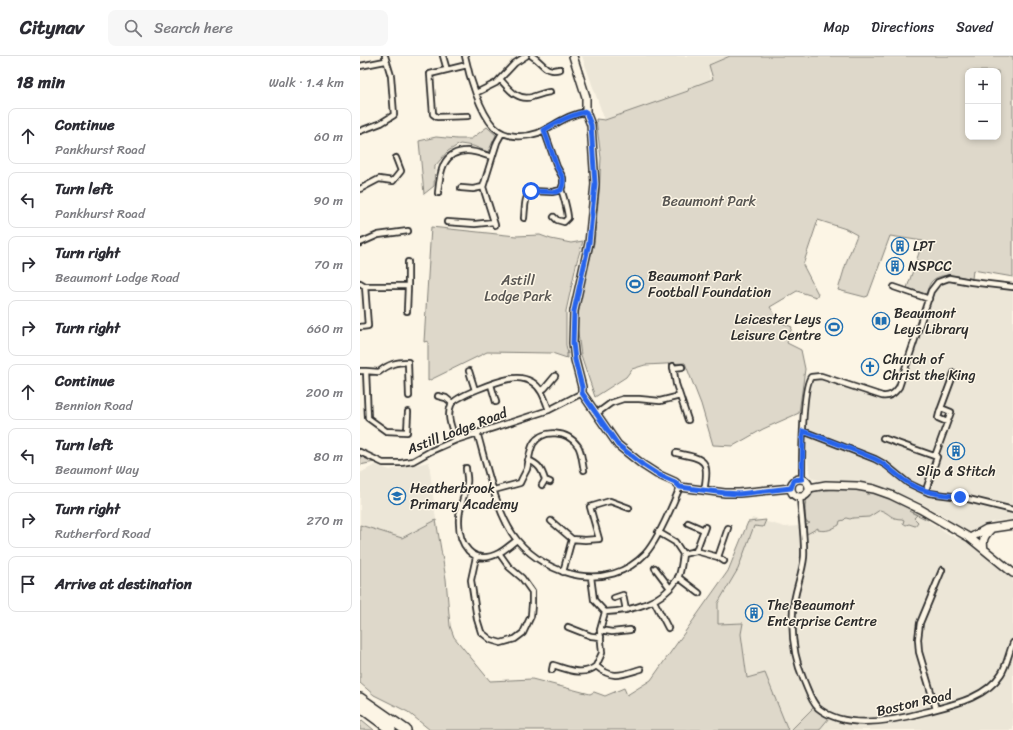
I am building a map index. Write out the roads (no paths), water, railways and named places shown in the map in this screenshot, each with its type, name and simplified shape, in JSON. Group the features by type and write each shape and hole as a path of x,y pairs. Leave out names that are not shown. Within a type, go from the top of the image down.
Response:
{"highway":[{"path":"360,698 406,730"},
{"path":"360,707 391,730"}],"street":[{"path":"443,56 447,70"},
{"path":"465,56 476,93 492,124 502,133 514,136 526,136 544,130 565,118 586,112"},
{"path":"476,93 491,86 500,79 515,62 526,56"},
{"path":"532,56 546,69 560,69"},
{"path":"573,56 586,97 586,112 591,125 595,184 589,243 574,318 573,343 582,393 618,445 643,465 657,474 675,482 680,487 739,494 791,488"},
{"path":"360,66 385,58 391,76 394,115 381,123 360,131"},
{"path":"467,65 430,74 433,114 437,117 468,116"},
{"path":"500,79 515,95 521,98 529,98 550,92"},
{"path":"544,130 557,167 563,178 561,190 564,195 564,204 568,218 564,222 557,220 554,217"},
{"path":"447,222 495,224 483,187 497,142 502,133"},
{"path":"438,193 440,173 444,162 455,153 468,151 492,157"},
{"path":"360,189 379,179 392,181 401,171 396,158"},
{"path":"461,188 473,189 483,187"},
{"path":"524,218 527,196 529,192 556,192 561,190"},
{"path":"360,243 378,235 408,231"},
{"path":"408,262 408,311"},
{"path":"802,479 804,416 809,380 814,376 821,376 882,396 890,396 894,394 899,387 933,287 938,282 949,278 1013,287"},
{"path":"360,283 365,286 408,286"},
{"path":"360,327 368,326 365,286"},
{"path":"894,287 929,298"},
{"path":"360,371 378,372 392,363 408,362 410,396"},
{"path":"682,367 673,367 688,420"},
{"path":"366,371 368,418 386,431 407,432 408,412"},
{"path":"469,371 475,390"},
{"path":"927,487 937,457 935,456 951,412 941,408 954,373"},
{"path":"541,391 555,376"},
{"path":"456,440 449,420 449,411 452,403 475,390 509,379 523,378 538,387 549,410"},
{"path":"491,385 496,402"},
{"name":"Astill Lodge Road","path":"360,452 383,464 402,463 419,458 431,451 477,432 549,410 582,393"},
{"path":"438,396 446,398 452,403"},
{"path":"596,414 611,403 618,400 639,398 660,401 680,396"},
{"path":"940,410 938,418 947,422"},
{"path":"803,431 875,459 886,465 908,483 929,493 960,497 1013,510"},
{"path":"477,432 503,517 517,540 534,557 548,566 575,576 591,577 614,573 630,565 645,554 658,532 680,487"},
{"path":"494,490 520,483 527,468 533,443 539,437 548,434 557,433 566,435 578,446 584,470"},
{"path":"883,438 935,456"},
{"path":"676,453 698,458 705,463 707,466 707,471 704,491"},
{"path":"528,460 536,463 541,468 546,482"},
{"path":"466,468 468,482 458,518 462,540 468,551 476,557 487,556 499,553 517,540"},
{"path":"802,479 807,482 809,488 807,493 800,497 792,493 791,488 794,480 802,479"},
{"path":"809,488 826,485 857,486 874,489 906,501 970,538 1013,573"},
{"name":"Boston Road","path":"800,497 804,555 802,574 795,594 793,611 793,645 797,665 811,697 815,704 823,712 834,718 856,724 867,724 896,720 963,702 991,685 1001,673 1013,643"},
{"path":"584,504 590,507 610,501 629,508"},
{"path":"551,522 572,539 585,540 599,538 590,507"},
{"path":"688,523 704,528 696,552"},
{"path":"970,538 986,529 1013,525"},
{"path":"718,557 728,528"},
{"path":"984,550 982,541 985,535 992,528"},
{"path":"605,612 626,610 654,600 670,588 678,577 683,554 675,542 658,532"},
{"path":"563,572 572,539"},
{"path":"683,554 696,552 718,557 724,561"},
{"path":"476,557 471,580 476,619 481,632 491,640 501,643 515,638 522,633 531,616 532,592 522,578 510,567 499,553"},
{"path":"655,568 670,588"},
{"path":"936,709 919,652 918,639 920,623 942,570"},
{"path":"591,577 594,600 605,612"},
{"path":"678,577 699,593"},
{"path":"614,598 623,596 626,610"},
{"path":"654,600 668,628"},
{"path":"552,670 553,665 577,672 587,671 596,666 602,653 600,630 605,612"},
{"path":"568,627 591,636 601,637"},
{"path":"600,630 612,632 630,630"},
{"path":"596,666 608,674 616,676 641,669"}],"place":[{"name":"LPT","path":"900,246"},
{"name":"NSPCC","path":"895,266"},
{"name":"Beaumont Park Football Foundation","path":"635,284"},
{"name":"Beaumont Leys Library","path":"881,321"},
{"name":"Leicester Leys Leisure Centre","path":"834,327"},
{"name":"Church of Christ the King","path":"870,367"},
{"name":"Slip & Stitch","path":"956,451"},
{"name":"Heatherbrook Primary Academy","path":"397,496"},
{"name":"The Beaumont Enterprise Centre","path":"754,613"}],"park label":[{"name":"Beaumont Park","path":"709,201"},
{"name":"Astill Lodge Park","path":"518,288"}]}
